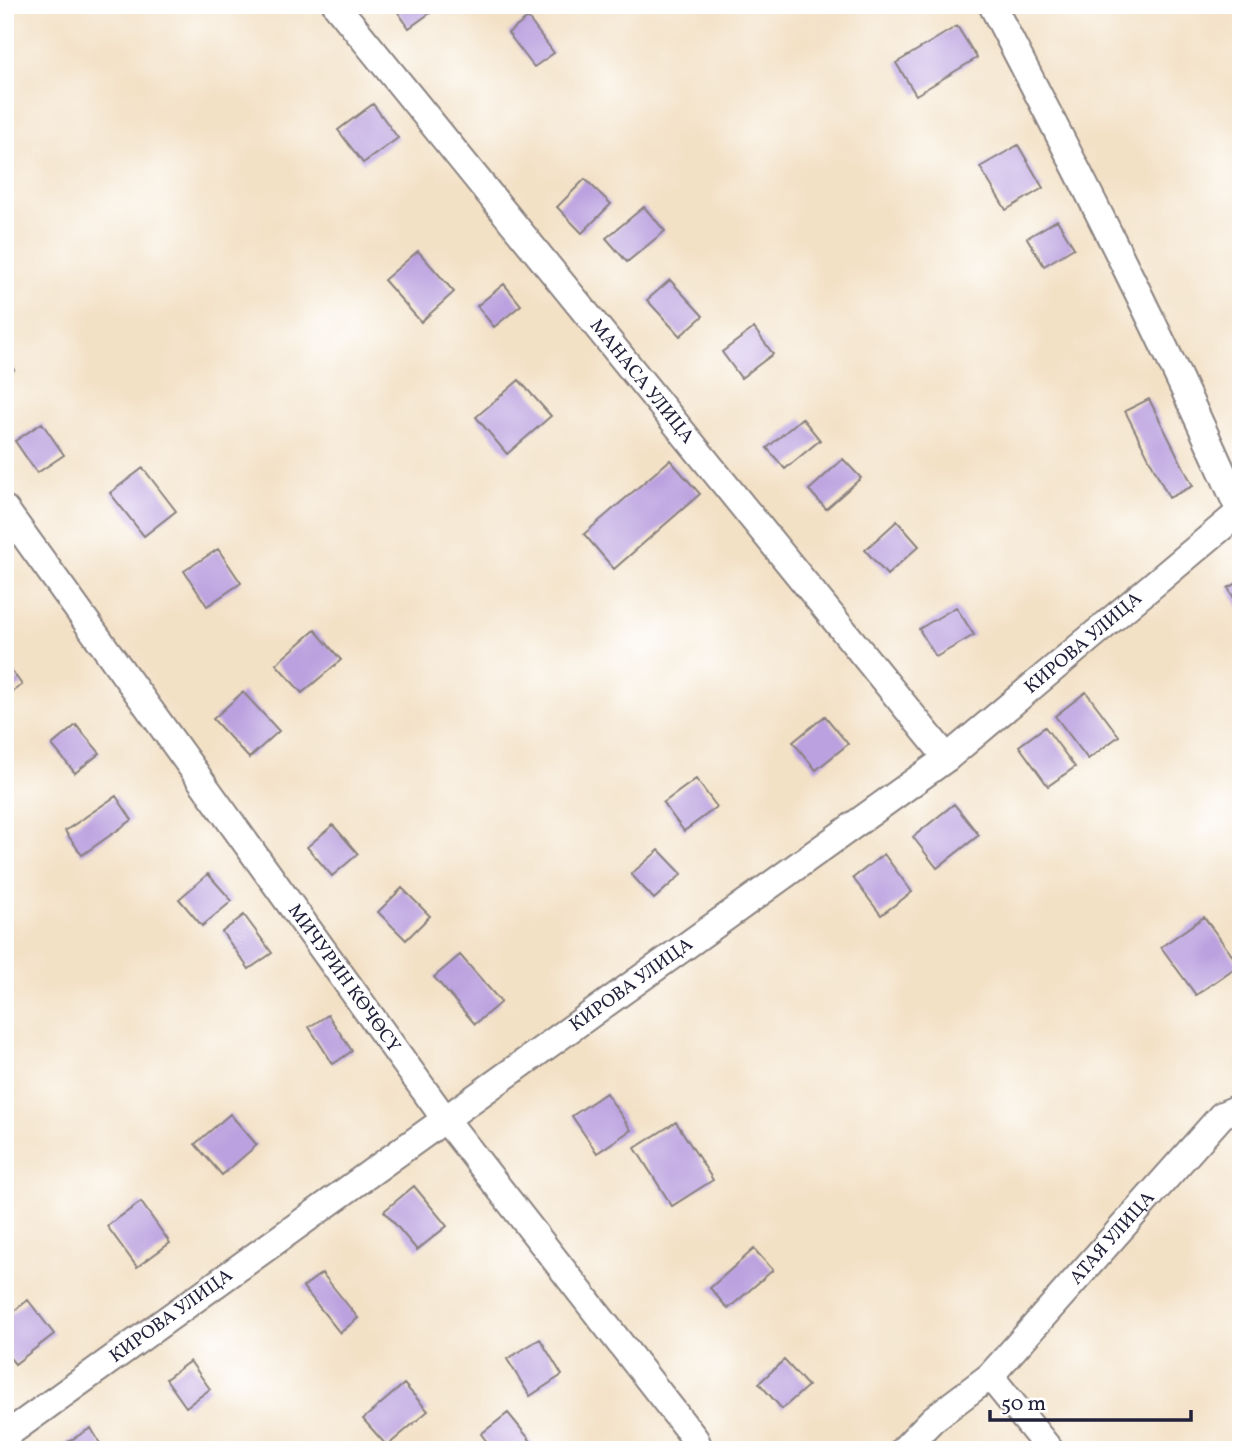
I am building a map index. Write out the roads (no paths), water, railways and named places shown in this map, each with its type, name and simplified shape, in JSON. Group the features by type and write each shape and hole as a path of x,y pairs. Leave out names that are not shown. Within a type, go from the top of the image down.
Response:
{"street":[{"name":"МАНАСА УЛИЦА","path":"336,5 947,758"},
{"path":"992,5 1114,239 1176,367 1240,511"},
{"name":"МИЧУРИН КӨЧӨСҮ","path":"5,509 445,1119 691,1446"},
{"name":"КИРОВА УЛИЦА","path":"5,1436 947,758 1240,511"},
{"name":"АТАЯ УЛИЦА","path":"903,1450 933,1419 990,1376 1222,1115 1241,1107"},
{"path":"990,1376 1050,1450"}]}
